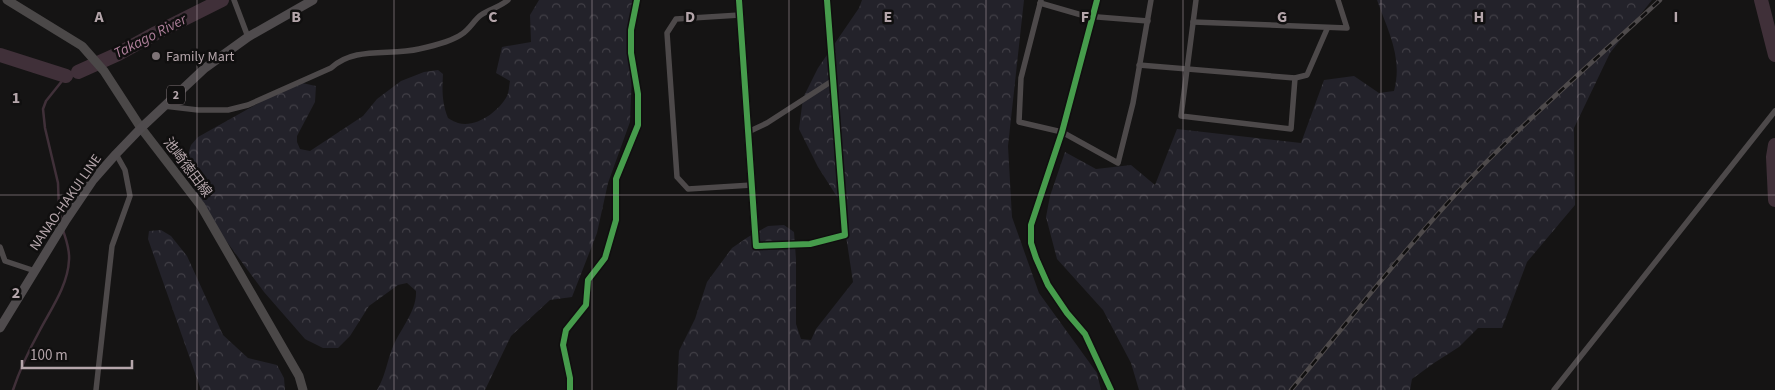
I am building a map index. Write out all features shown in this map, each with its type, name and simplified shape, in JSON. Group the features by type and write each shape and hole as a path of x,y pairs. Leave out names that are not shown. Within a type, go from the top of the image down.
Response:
{"main road":[{"name":"池崎徳田線","path":"8,0 82,46 90,53 141,128 201,206 299,376 303,390"},
{"name":"NANAO-HAKUI LINE","path":"0,328 66,220 93,180 116,154 205,68 248,37 313,0"}],"street":[{"path":"234,0 248,37"},
{"path":"164,106 198,110 228,110 248,105 331,68 338,61 350,57 419,49 453,39 464,33 483,14 501,6 508,0"},
{"path":"570,390 570,378 563,345 566,330 586,305 588,280 605,258 616,220 616,179 638,125 638,94 631,53 631,30 637,0"},
{"path":"739,0 756,246 810,244 845,235 827,0"},
{"path":"1097,0 1062,132 1031,225 1031,243 1048,285 1085,334 1111,390"},
{"path":"1148,21 1092,17 1040,2 1021,78 1018,122 1062,132 1118,163 1133,103 1148,21 1151,0"},
{"path":"1196,0 1181,116 1291,129 1295,78"},
{"path":"1193,22 1326,29 1348,28 1338,0"},
{"path":"740,15 676,19 667,33 677,177 688,189 752,185"},
{"path":"1139,65 1295,78 1306,74 1326,29"},
{"path":"748,132 766,123 832,81"},
{"path":"1554,390 1655,260 1775,111"},
{"path":"96,390 112,246 130,196 125,170 116,154"},
{"path":"0,247 5,260 35,271"}],"green space":[{"path":"539,0 635,0 630,122 608,183 597,233 572,297 550,300 511,336 485,390 377,390 395,342 414,306 416,291 407,283 398,285 369,306 350,336 338,348 323,348 305,339 264,292 204,211 188,175 187,157 191,145 198,137 291,85 302,83 316,86 315,102 297,136 300,149 310,151 363,116 377,99 401,81 424,72 438,70 443,74 443,96 448,118 465,124 480,121 499,107 507,96 510,81 496,73 502,47 531,42 530,15"},
{"path":"862,0 1024,0 1008,146 1012,217 1039,293 1097,373 1101,390 677,390 679,351 695,319 707,282 732,248 748,237 768,226 784,225 794,232 796,324 801,339 811,340 816,329 853,282 841,203 818,167 799,129 803,98 818,68 859,8"},
{"path":"1377,0 1652,0 1610,53 1574,128 1575,205 1527,262 1502,328 1478,328 1459,347 1412,379 1410,390 1139,390 1131,363 1103,310 1057,259 1046,217 1050,196 1065,152 1096,169 1131,165 1155,185 1177,129 1301,143 1324,80 1354,76 1379,93 1394,91 1397,67 1393,45"},
{"path":"161,230 171,236 187,256 223,335 248,358 277,365 284,378 285,390 201,390 148,239 149,231"}],"waterway":[{"name":"Takago River","path":"78,72 118,54 222,0"},
{"path":"1761,0 1775,55"},
{"path":"0,55 66,76"},
{"path":"62,222 59,211 58,183 45,128 43,109 46,101 66,76 78,72"},
{"path":"1775,145 1773,157 1775,200"},
{"path":"13,390 28,352 66,279 69,256 63,230"}],"railway":[{"path":"1291,390 1399,259 1467,182 1538,112 1660,0"}],"cycle path":[{"path":"570,390 570,378 563,345 566,330 586,305 588,280 605,258 616,220 616,179 638,125 638,94 631,53 631,30 637,0"},
{"path":"739,0 756,246 810,244 845,235 827,0"},
{"path":"1097,0 1062,132 1031,225 1031,243 1048,285 1067,313 1085,334 1111,390"}],"place":[{"name":"Family Mart","path":"156,56"}]}
